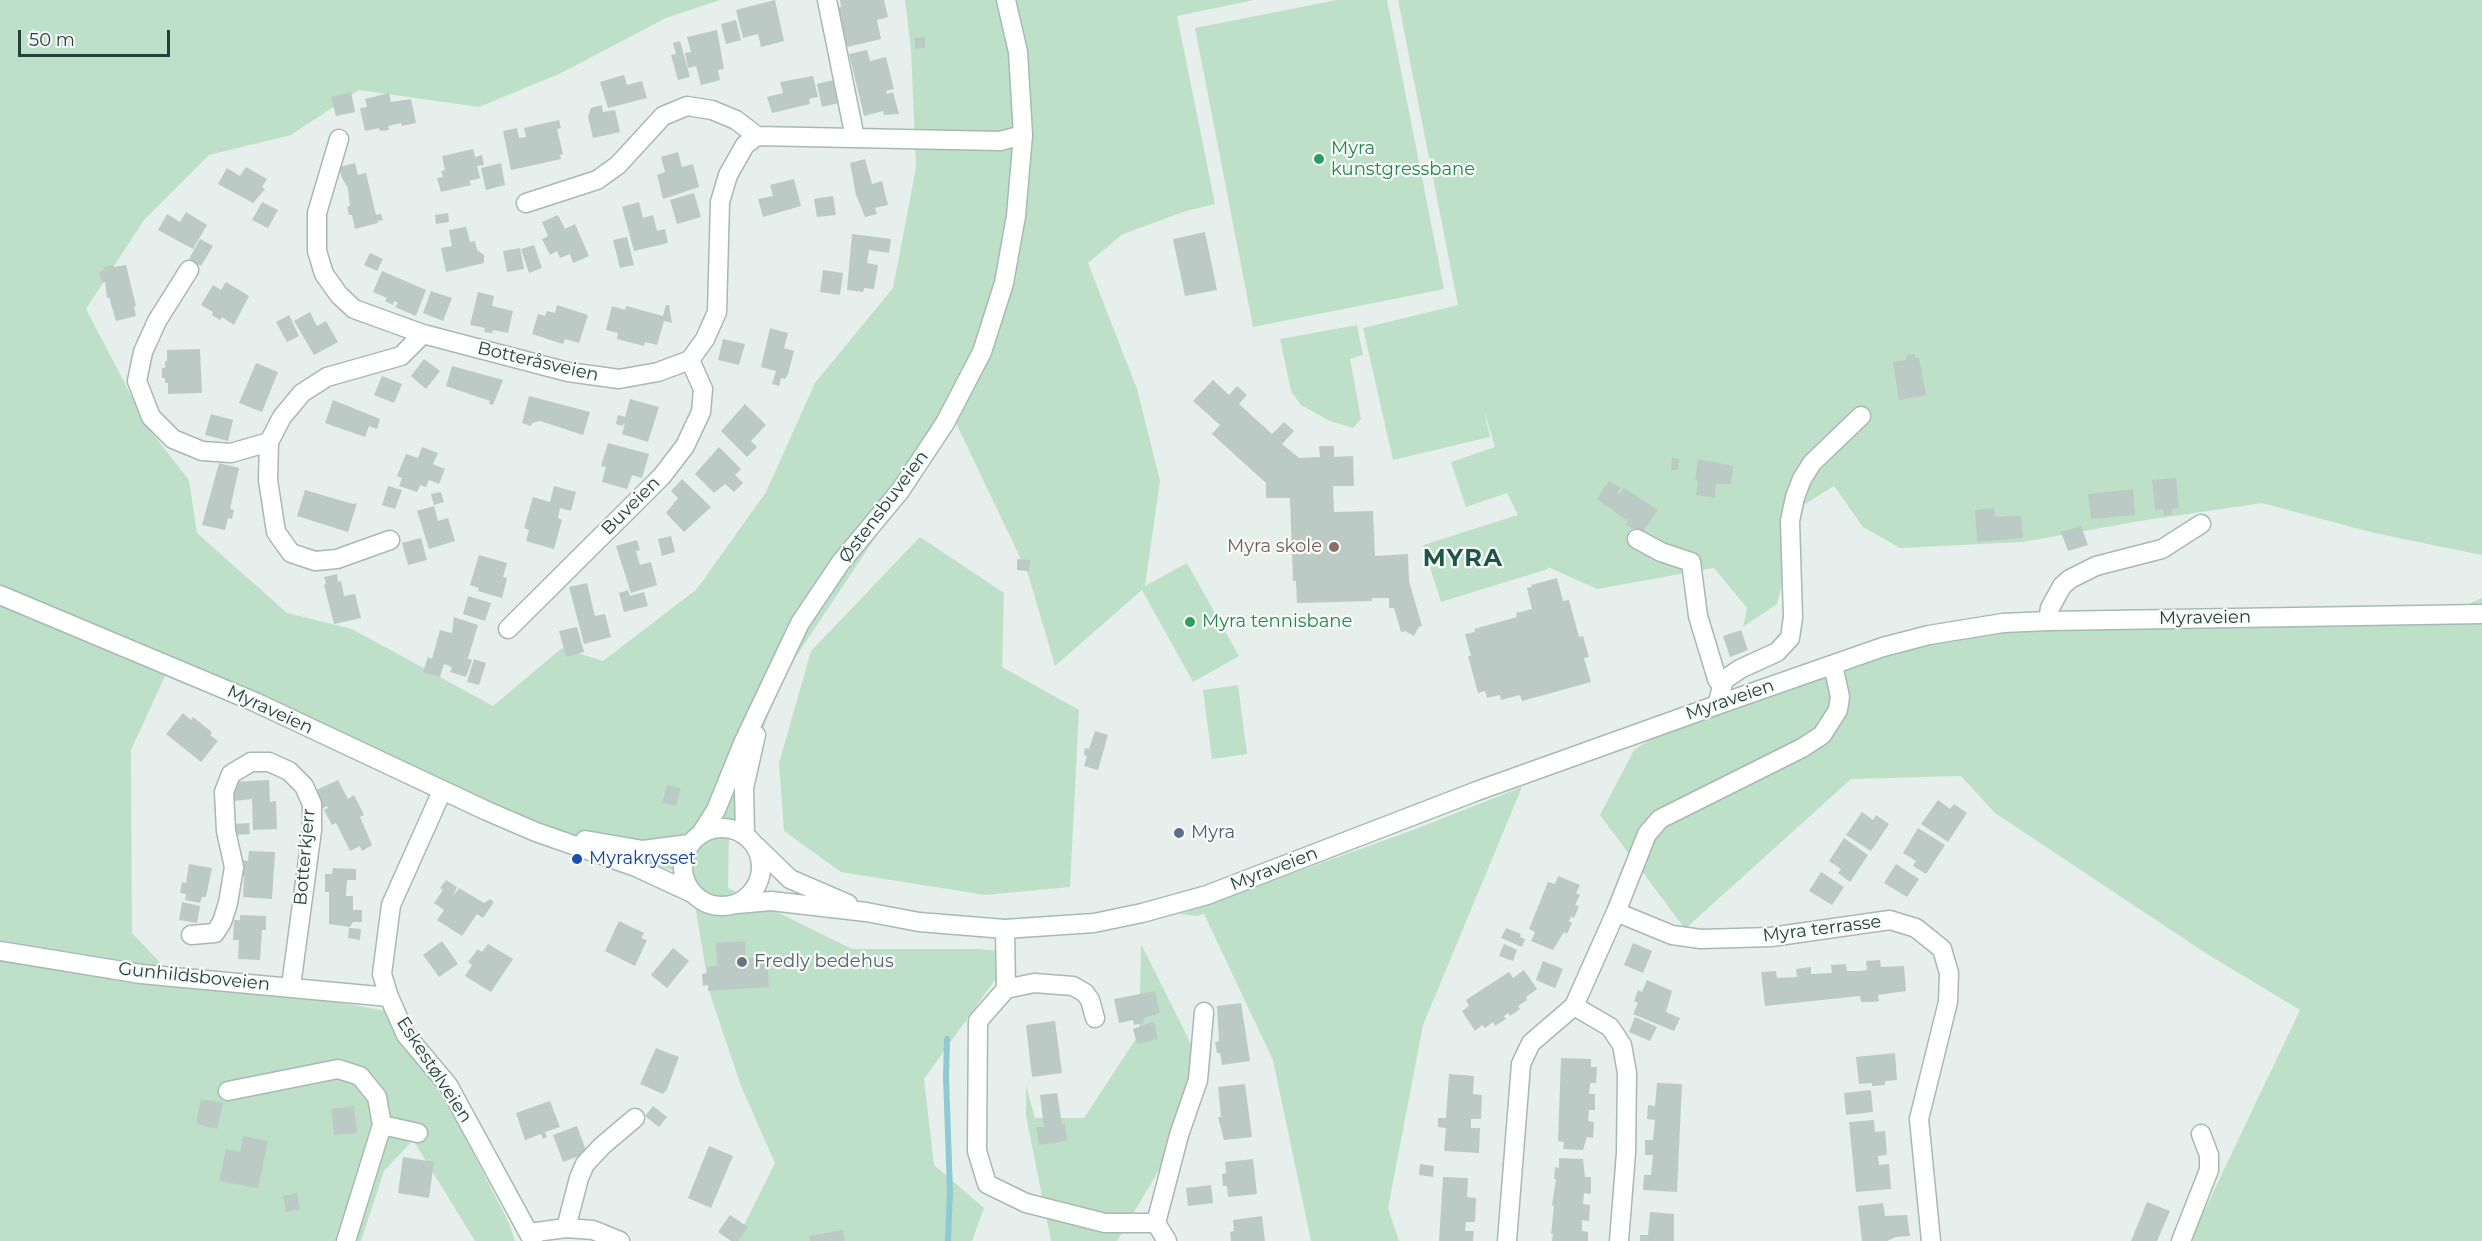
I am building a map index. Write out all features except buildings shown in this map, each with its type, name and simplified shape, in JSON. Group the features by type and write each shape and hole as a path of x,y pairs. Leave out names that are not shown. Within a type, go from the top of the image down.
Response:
{"street":[{"path":"827,0 855,138"},
{"name":"Østensbuveien","path":"695,838 716,810 767,690 800,623 841,562 900,491 945,423 982,352 1004,284 1017,216 1023,135 1018,52 1006,0"},
{"path":"526,203 597,180 618,165 663,116 687,106 712,110 736,120 757,136 1000,141 1023,135"},
{"path":"690,360 705,339 717,312 720,202 728,175 745,145 757,136"},
{"name":"Botteråsveien","path":"339,139 317,213 317,251 324,274 339,295 354,309 375,319 423,334 568,372 619,379 658,372 690,360"},
{"path":"189,270 157,321 143,352 137,381 151,417 173,439 202,451 231,453 269,442"},
{"path":"390,540 337,559 315,561 291,553 276,532 268,480 269,442 282,417 302,393 327,377 401,356 423,334"},
{"name":"Buveien","path":"508,629 662,476 685,446 700,412 703,389 690,360"},
{"path":"1717,705 1721,685 1740,669 1777,652 1790,638 1793,617 1790,521 1795,497 1812,463 1861,416"},
{"path":"2048,621 2050,608 2062,586 2070,579 2096,566 2162,549 2201,524"},
{"path":"1637,539 1661,552 1691,562 1694,569 1694,596 1698,616 1717,680 1721,685"},
{"name":"Myraveien","path":"0,595 255,702 442,791 536,832 636,867 692,894"},
{"name":"Myraveien","path":"737,904 771,901 866,912 919,922 1005,930 1094,923 1142,913 1207,895 1477,792 1717,705 1883,648 1949,631 2003,623 2048,621 2482,614"},
{"path":"1507,1241 1521,1064 1531,1043 1574,1006 1616,912 1647,834 1660,819 1822,735 1838,710 1840,697 1833,665"},
{"name":"Østensbuveien","path":"750,840 744,788 767,690"},
{"name":"Botterkjerr","path":"191,935 215,933 222,922 228,903 234,867 226,831 224,792 231,774 251,762 269,762 289,771 304,786 312,804 312,830 291,986"},
{"name":"Eskestølveien","path":"442,791 391,905 382,974 389,997 406,1035 448,1084 502,1188 531,1237"},
{"path":"717,827 732,828 750,840 761,859 762,870 759,881 749,896 737,904 722,907 708,904 692,894 684,881 683,859 695,838 717,827"},
{"name":"Myraveien","path":"536,832 643,850 695,838"},
{"name":"Myraveien","path":"750,840 790,879 866,912"},
{"name":"Myra terrasse","path":"1616,912 1672,935 1701,939 1771,937 1890,920 1916,928 1942,949 1950,973 1948,1002 1919,1119 1931,1241"},
{"path":"1005,930 1006,989"},
{"name":"Gunhildsboveien","path":"0,951 141,974 291,986 389,997"},
{"path":"1095,1018 1090,1000 1085,993 1073,986 1034,983 1006,989 978,1021 977,1151 987,1184 1026,1203 1105,1223 1156,1223"},
{"path":"1574,1006 1610,1027 1622,1045 1627,1073 1626,1154 1619,1241"},
{"path":"1167,1241 1156,1223 1179,1135 1198,1080 1204,1012"},
{"path":"228,1090 338,1069 360,1076 377,1097 382,1125 346,1241"},
{"path":"566,1228 585,1164 602,1146 635,1119"},
{"path":"382,1125 418,1133"},
{"path":"2181,1241 2209,1170 2209,1155 2201,1134"},
{"path":"531,1237 566,1228 593,1230 620,1241"}],"green space":[{"path":"0,0 720,0 666,18 561,73 479,107 359,90 291,135 209,155 144,220 86,309 148,428 189,480 197,533 287,613 352,629 493,706 562,648 603,661 697,589 766,492 815,383 893,288 916,168 911,49 905,0 1254,0 1177,16 1215,204 1186,211 1123,234 1088,263 1137,389 1160,481 1145,586 1187,563 1239,656 1193,682 1142,590 1055,666 1028,574 956,423 905,493 779,682 729,833 728,888 852,949 1003,951 1003,984 995,980 924,1079 934,1165 984,1208 972,1241 736,1241 775,1163 741,1086 710,994 690,876 564,836 165,676 131,750 132,933 170,973 393,1012 460,1128 509,1223 515,1241 475,1241 413,1140 384,1171 361,1241 0,1241"},
{"name":"Myra kunstgressbane","path":"1337,0 1387,0 1444,289 1253,327 1195,28"},
{"path":"1398,0 2482,0 2482,555 2374,533 2262,503 2140,521 2023,542 1900,548 1863,527 1834,486 1802,506 1777,604 1743,627 1747,608 1714,568 1597,589 1548,567 1548,569 1441,602 1423,545 1518,515 1507,493 1466,507 1451,462 1495,447 1484,410 1490,437 1393,460 1363,328 1458,305"},
{"path":"1357,325 1363,355 1350,359 1361,419 1353,428 1330,421 1301,405 1291,391 1280,339"},
{"path":"920,537 1004,593 1002,667 1079,710 1070,887 985,895 841,872 784,831 779,763 811,651"},
{"path":"2482,598 2482,1241 2190,1241 2300,1010 2204,952 1995,813 1961,776 1851,779 1685,929 1600,815 1634,750 1729,689 1751,687 1978,632 2448,613"},
{"path":"1238,685 1247,754 1212,759 1203,690"},
{"path":"1522,787 1423,1025 1388,1208 1399,1241 1311,1241 1273,1060 1204,914 1196,916 1180,914 1413,830"},
{"path":"1141,944 1195,1052 1166,1158 1117,1241 1051,1241 1026,1116 1026,1085 1035,1118 1084,1118 1139,1034"}],"waterway":[{"path":"947,1039 950,1192 948,1241"}],"place":[{"name":"Myra kunstgressbane","path":"1319,159"},
{"name":"Myra skole","path":"1334,547"},
{"name":"Myra tennisbane","path":"1190,622"},
{"name":"Myra","path":"1179,833"},
{"name":"Myrakrysset","path":"577,859"},
{"name":"Fredly bedehus","path":"742,962"}],"district":[{"name":"MYRA","path":"1463,559"}]}
